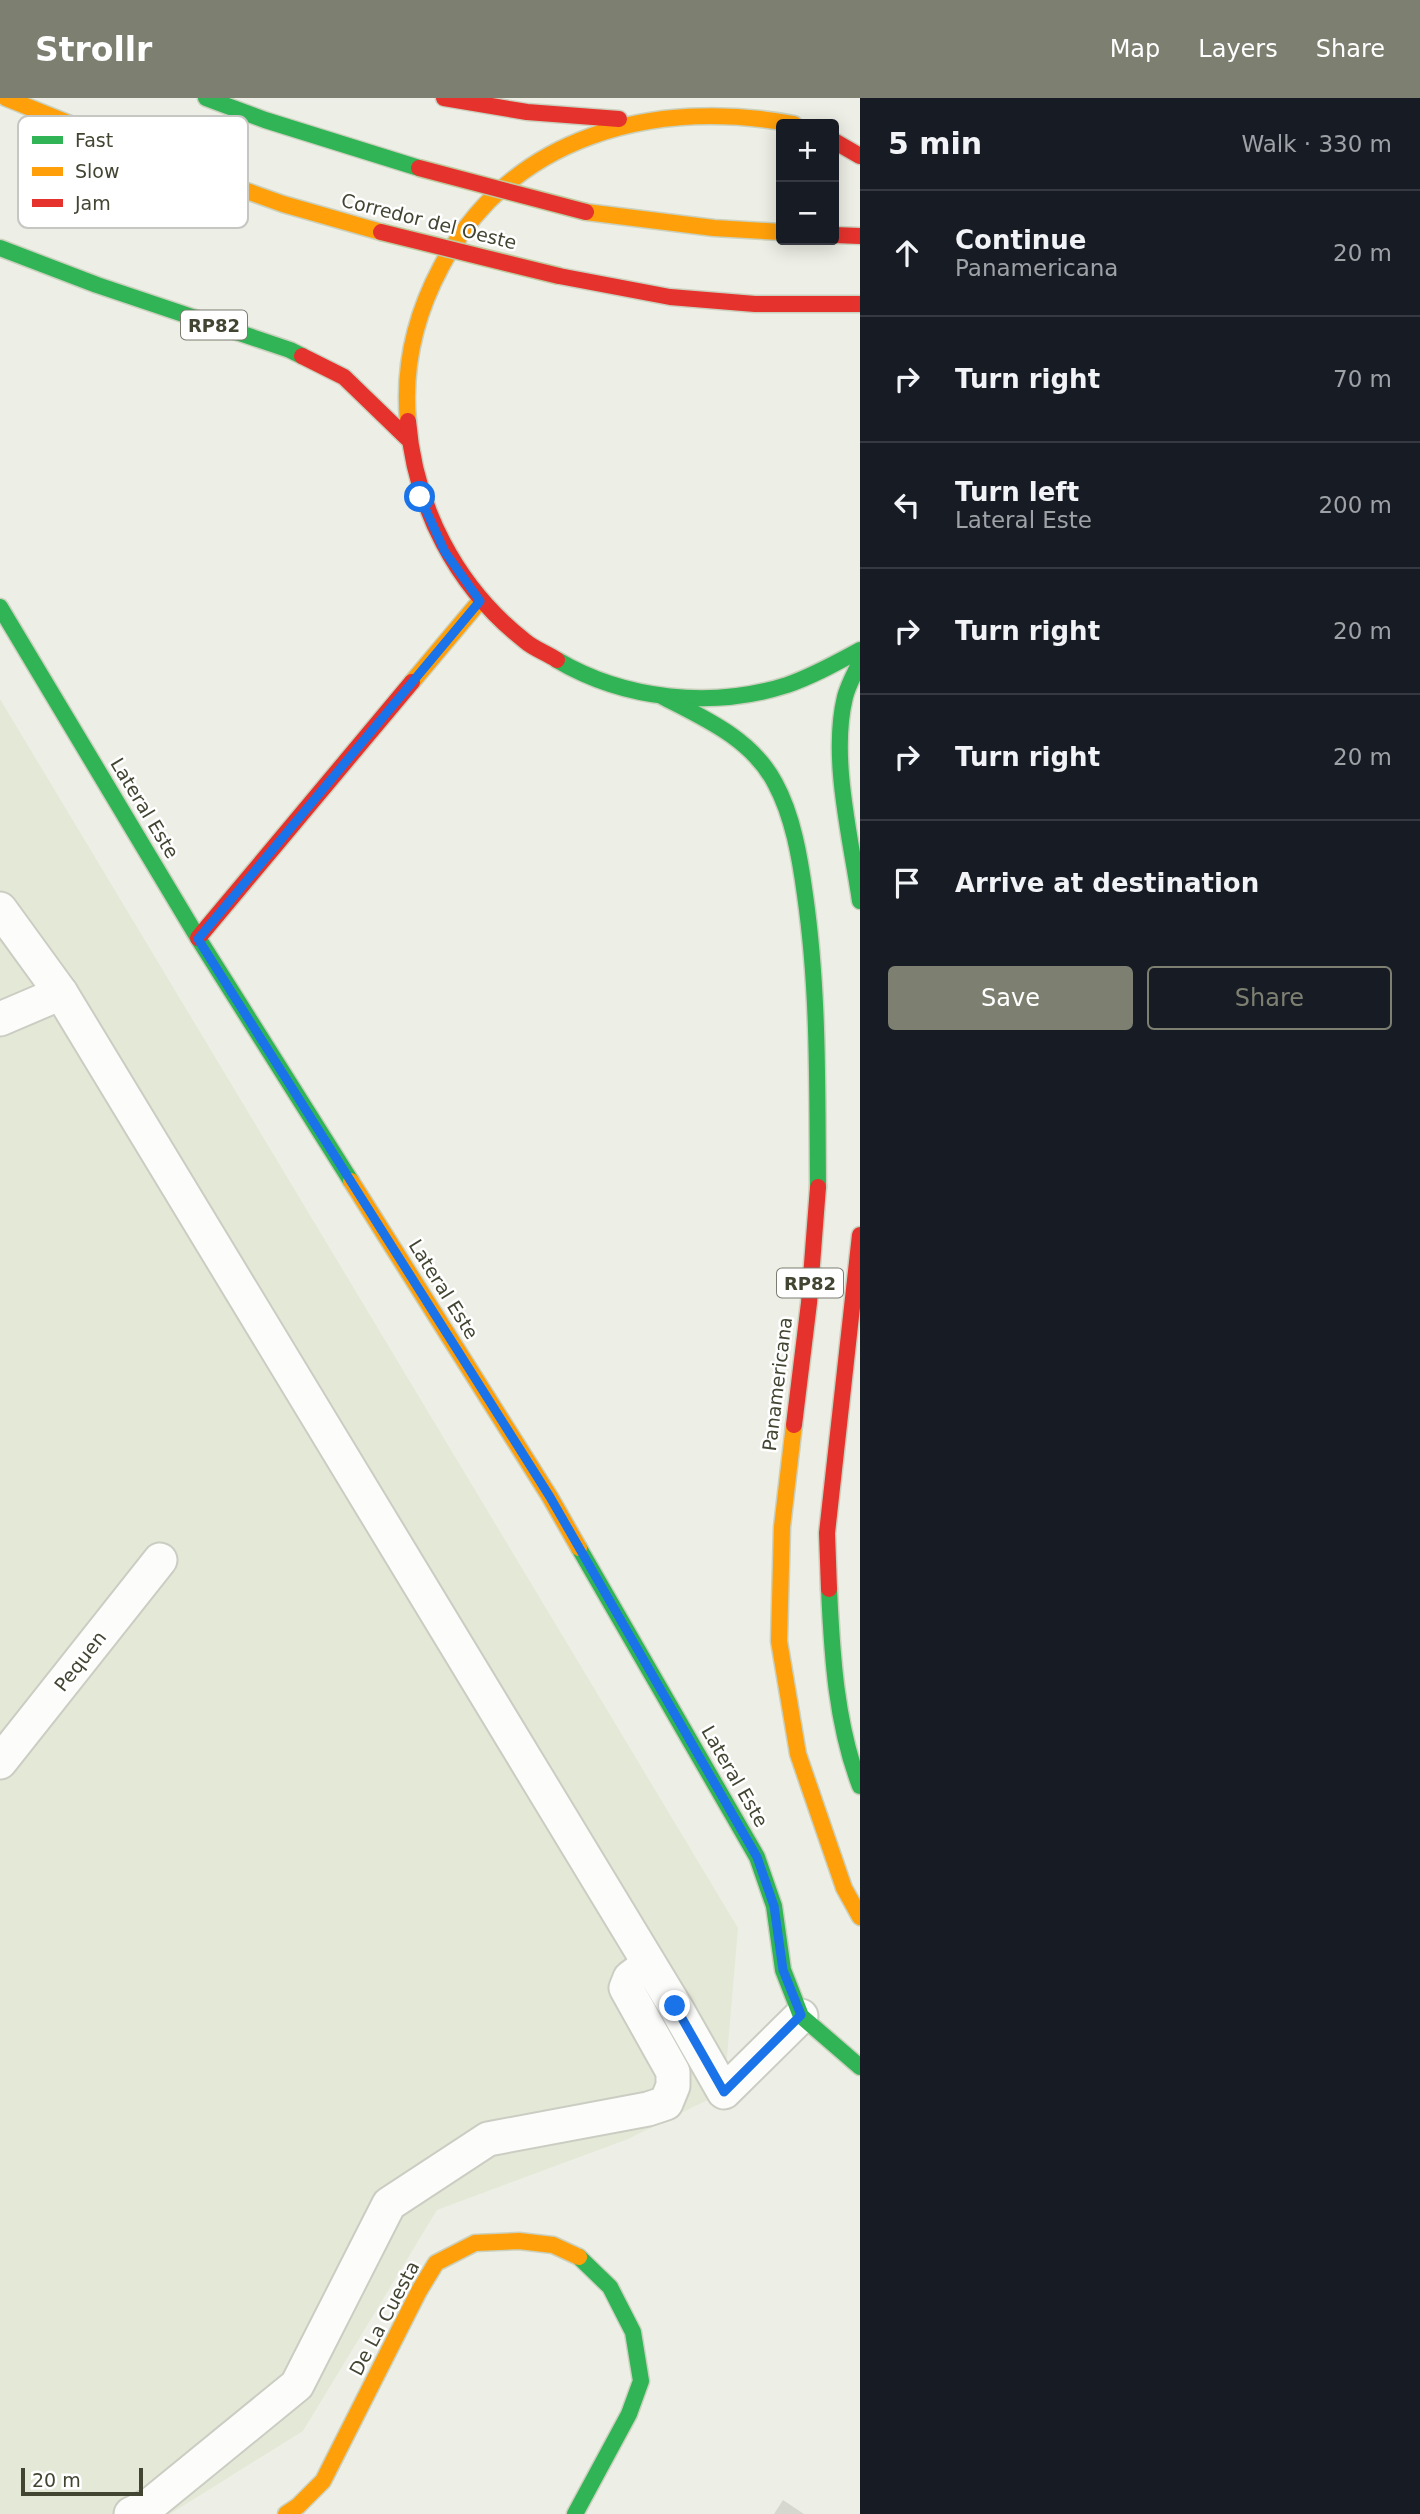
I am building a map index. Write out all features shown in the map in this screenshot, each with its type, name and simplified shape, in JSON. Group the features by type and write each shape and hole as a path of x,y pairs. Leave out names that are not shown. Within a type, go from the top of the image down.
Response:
{"main road":[{"name":"Corredor del Oeste","path":"6,98 51,116"},
{"path":"206,98 265,120 419,167 586,212 714,228 776,232"},
{"name":"RP82","path":"444,98 527,112 619,119"},
{"name":"Panamericana","path":"780,119 736,104 657,111 619,119 564,141 515,174 472,215 439,265 417,320 406,379 407,438 420,497 445,552 480,601 524,641 590,678 663,697 715,723 751,751 775,782 798,845 810,929 817,1010 818,1196 809,1303 782,1527 779,1640 798,1754 844,1888 860,1917"},
{"path":"839,144 860,156"},
{"name":"Corredor del Oeste","path":"248,192 381,232 559,276 670,297 755,304 860,304"},
{"name":"RP82","path":"0,248 84,280 290,350 344,377 407,438"},
{"path":"198,939 480,601"},
{"name":"Lateral Este","path":"0,607 198,939 550,1497 757,1857 774,1906 783,1970 801,2015"},
{"name":"Panamericana","path":"663,697 738,696 788,685 824,671 860,650"},
{"path":"860,662 845,695 841,771 860,901"},
{"name":"RP82","path":"860,1235 827,1533 833,1668 852,1765 860,1786"},
{"path":"801,2015 860,2067"},
{"name":"De La Cuesta","path":"286,2514 323,2481 419,2291 436,2263 475,2243 519,2241 552,2245 582,2258 610,2287 633,2332 641,2381 629,2414 575,2514"}],"street":[{"path":"0,909 61,993 675,2006 724,2092 801,2015"},
{"path":"0,1019 61,993"},
{"name":"Pequen","path":"0,1762 160,1560"},
{"path":"131,2514 150,2505 297,2385 389,2204 488,2139 648,2109 666,2103 673,2085 673,2072 626,1989 630,1979 648,1965"}],"shaded area":[{"path":"0,699 738,1928 724,2092 628,2139 437,2210 303,2431 170,2514 0,2514"}],"building":[{"path":"783,2500 804,2514 774,2514"}],"traffic: fast":[{"path":"206,98 265,120 419,168"},
{"path":"0,248 97,285 302,356"},
{"path":"0,607 198,938 351,1181"},
{"path":"557,660 583,674 640,692 699,698 729,697 787,685 860,650"},
{"path":"860,662 845,697 840,746 844,799 860,901"},
{"path":"663,697 726,731 754,754 775,783 791,823 803,881 813,968 818,1187"},
{"path":"579,1548 757,1857 774,1906 783,1970 801,2016 860,2067"},
{"path":"829,1589 840,1714 860,1786"},
{"path":"575,2514 629,2414 641,2381 633,2332 610,2287 579,2257"}],"traffic: slow":[{"path":"6,98 51,116"},
{"path":"408,421 408,381 413,341 432,285 470,222 506,185 546,157 591,136 639,123 689,117 741,117 776,122"},
{"path":"248,191 381,232"},
{"path":"586,212 714,228 776,232"},
{"path":"412,682 480,601"},
{"path":"351,1181 550,1497 579,1548"},
{"path":"794,1425 782,1527 779,1641 798,1754 844,1888 860,1917"},
{"path":"286,2514 323,2481 419,2291 436,2263 475,2243 519,2241 553,2245 579,2257"}],"traffic: jam":[{"path":"444,98 527,112 619,119"},
{"path":"839,144 860,156"},
{"path":"419,168 586,212"},
{"path":"381,232 559,276"},
{"path":"839,235 860,236"},
{"path":"559,276 670,297 755,304 860,304"},
{"path":"302,356 344,377 407,438"},
{"path":"408,421 420,484 443,543 479,596 500,620 529,644 557,660"},
{"path":"198,938 412,682"},
{"path":"794,1425 809,1303 818,1187"},
{"path":"829,1589 827,1533 860,1235"}],"route":[{"path":"420,497 445,552 480,601 198,939 550,1497 757,1857 774,1906 783,1970 801,2015 724,2092 675,2006"}]}
